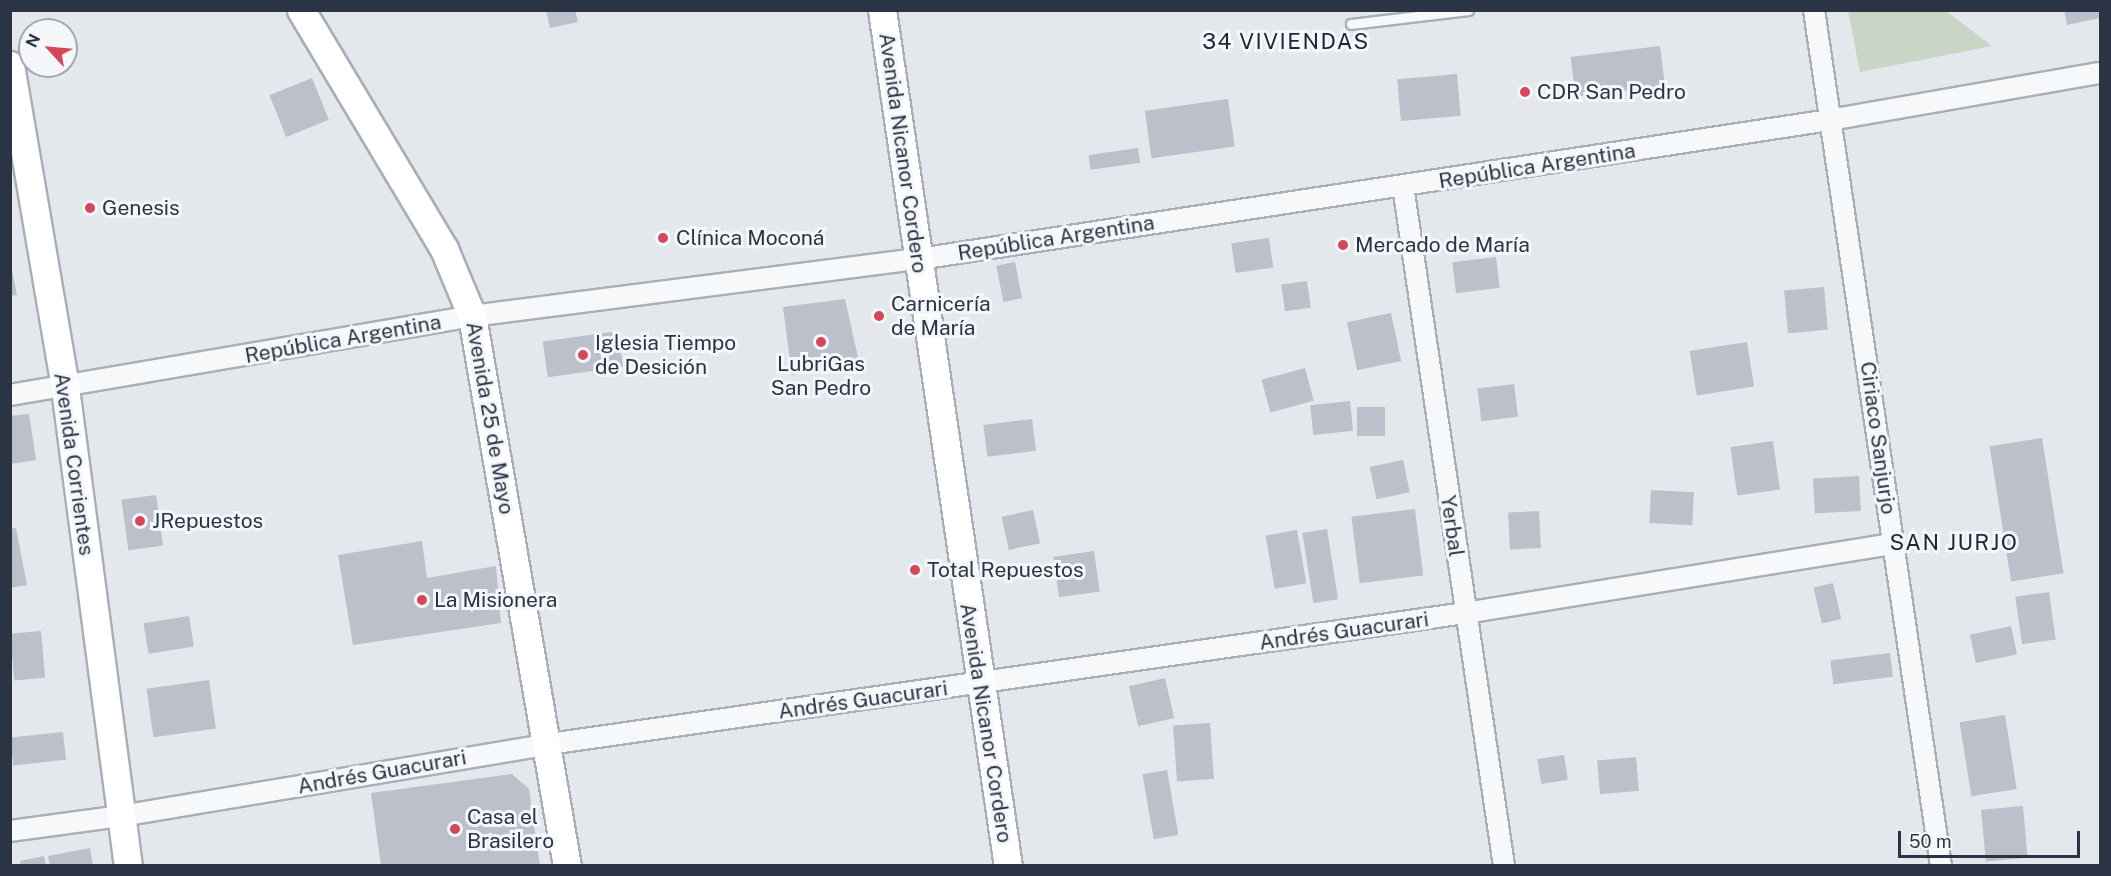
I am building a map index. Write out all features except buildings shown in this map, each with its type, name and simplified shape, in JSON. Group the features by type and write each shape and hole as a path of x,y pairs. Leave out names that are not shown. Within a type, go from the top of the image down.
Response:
{"main road":[{"name":"Avenida 25 de Mayo","path":"301,10 444,249 472,316 549,744 567,866"},
{"name":"Avenida Nicanor Cordero","path":"882,10 979,684 1008,866"},
{"name":"Avenida Corrientes","path":"10,65 65,388 128,866"}],"street":[{"name":"Ciriaco Sanjurjo","path":"1814,10 1941,866"},
{"name":"República Argentina","path":"10,395 65,388 472,316 919,259 1830,120 2100,73"},
{"name":"Yerbal","path":"1403,186 1504,866"},
{"name":"Andrés Guacurari","path":"10,831 121,816 549,744 1465,613 1893,544"}],"lane":[{"path":"1351,24 1468,10"}],"green space":[{"path":"1848,11 1946,11 1992,46 1860,72"}],"place":[{"name":"CDR San Pedro","path":"1525,92"},
{"name":"Genesis","path":"90,208"},
{"name":"Clínica Moconá","path":"663,238"},
{"name":"Mercado de María","path":"1343,245"},
{"name":"Carnicería de María","path":"879,316"},
{"name":"LubriGas San Pedro","path":"821,342"},
{"name":"Iglesia Tiempo de Desición","path":"583,355"},
{"name":"JRepuestos","path":"140,521"},
{"name":"Total Repuestos","path":"915,570"},
{"name":"La Misionera","path":"422,600"},
{"name":"Casa el Brasilero","path":"455,829"}],"district":[{"name":"34 VIVIENDAS","path":"1286,42"},
{"name":"SAN JURJO","path":"1954,543"}]}
